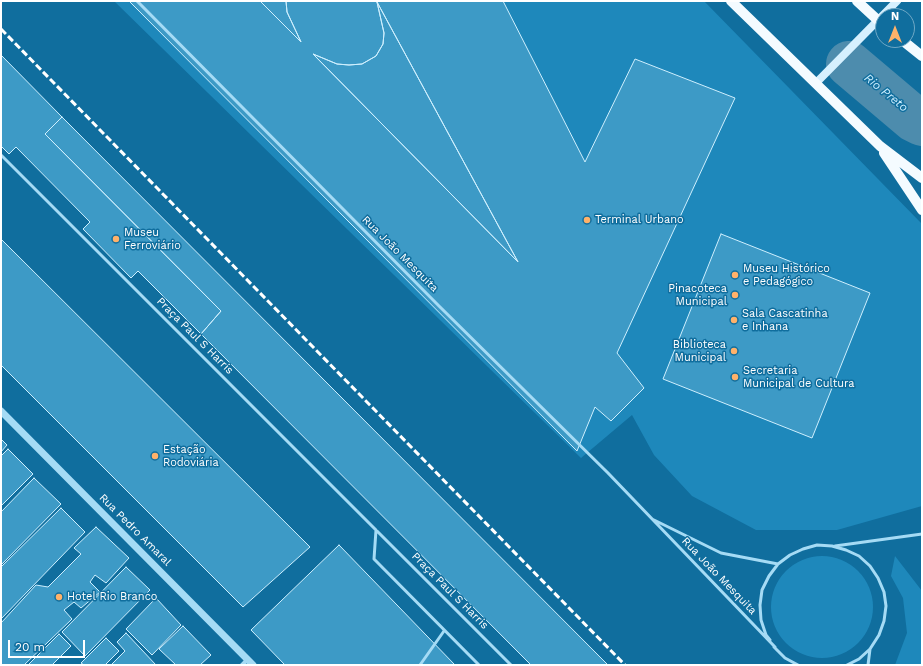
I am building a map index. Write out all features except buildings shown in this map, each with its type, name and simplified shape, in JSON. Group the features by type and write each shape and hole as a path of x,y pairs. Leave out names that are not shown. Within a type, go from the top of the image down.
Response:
{"main road":[{"path":"732,1 880,146 922,178"},
{"path":"858,1 875,18"},
{"path":"816,83 858,40 875,27"},
{"path":"912,48 922,56"},
{"path":"880,146 922,210"}],"street":[{"name":"Rua Pedro Amaral","path":"1,411 247,663"}],"lane":[{"name":"Rua João Mesquita","path":"137,1 439,306 608,473 774,647"},
{"name":"Praça Paul S Harris","path":"1,156 511,665"},
{"name":"Rua João Mesquita","path":"651,518 721,553 778,564"},
{"path":"376,530 374,559 479,665"},
{"path":"798,665 785,658 774,647 766,635 761,620 760,605 762,590 768,576 778,564 790,555 817,545 832,546 922,534"},
{"path":"832,546 859,556 870,566 878,578 884,592 886,606 884,621 879,635 870,648 859,659 847,665"},
{"path":"420,665 444,630"},
{"path":"868,665 870,648"}],"shaded area":[{"path":"114,1 704,1 922,224 922,506 837,530 756,530 692,496 654,455 632,415 581,458"},
{"path":"822,556 842,560 858,571 869,587 873,607 869,627 858,643 842,654 822,658 802,654 786,643 775,627 771,607 775,587 786,571 802,560"},
{"path":"895,556 922,591 922,665 895,665 907,633 903,598 891,576"}],"waterway":[{"name":"Rio Preto","path":"849,64 914,119 922,123"}],"railway":[{"path":"1,29 625,665"}],"place":[{"name":"Terminal Urbano","path":"587,220"},
{"name":"Museu Ferroviário","path":"116,239"},
{"name":"Museu Histórico e Pedagógico","path":"735,275"},
{"name":"Pinacoteca Municipal","path":"735,295"},
{"name":"Sala Cascatinha e Inhana","path":"734,320"},
{"name":"Biblioteca Municipal","path":"734,351"},
{"name":"Secretaria Municipal de Cultura","path":"735,377"},
{"name":"Estação Rodoviária","path":"155,456"},
{"name":"Hotel Rio Branco","path":"59,597"}]}
